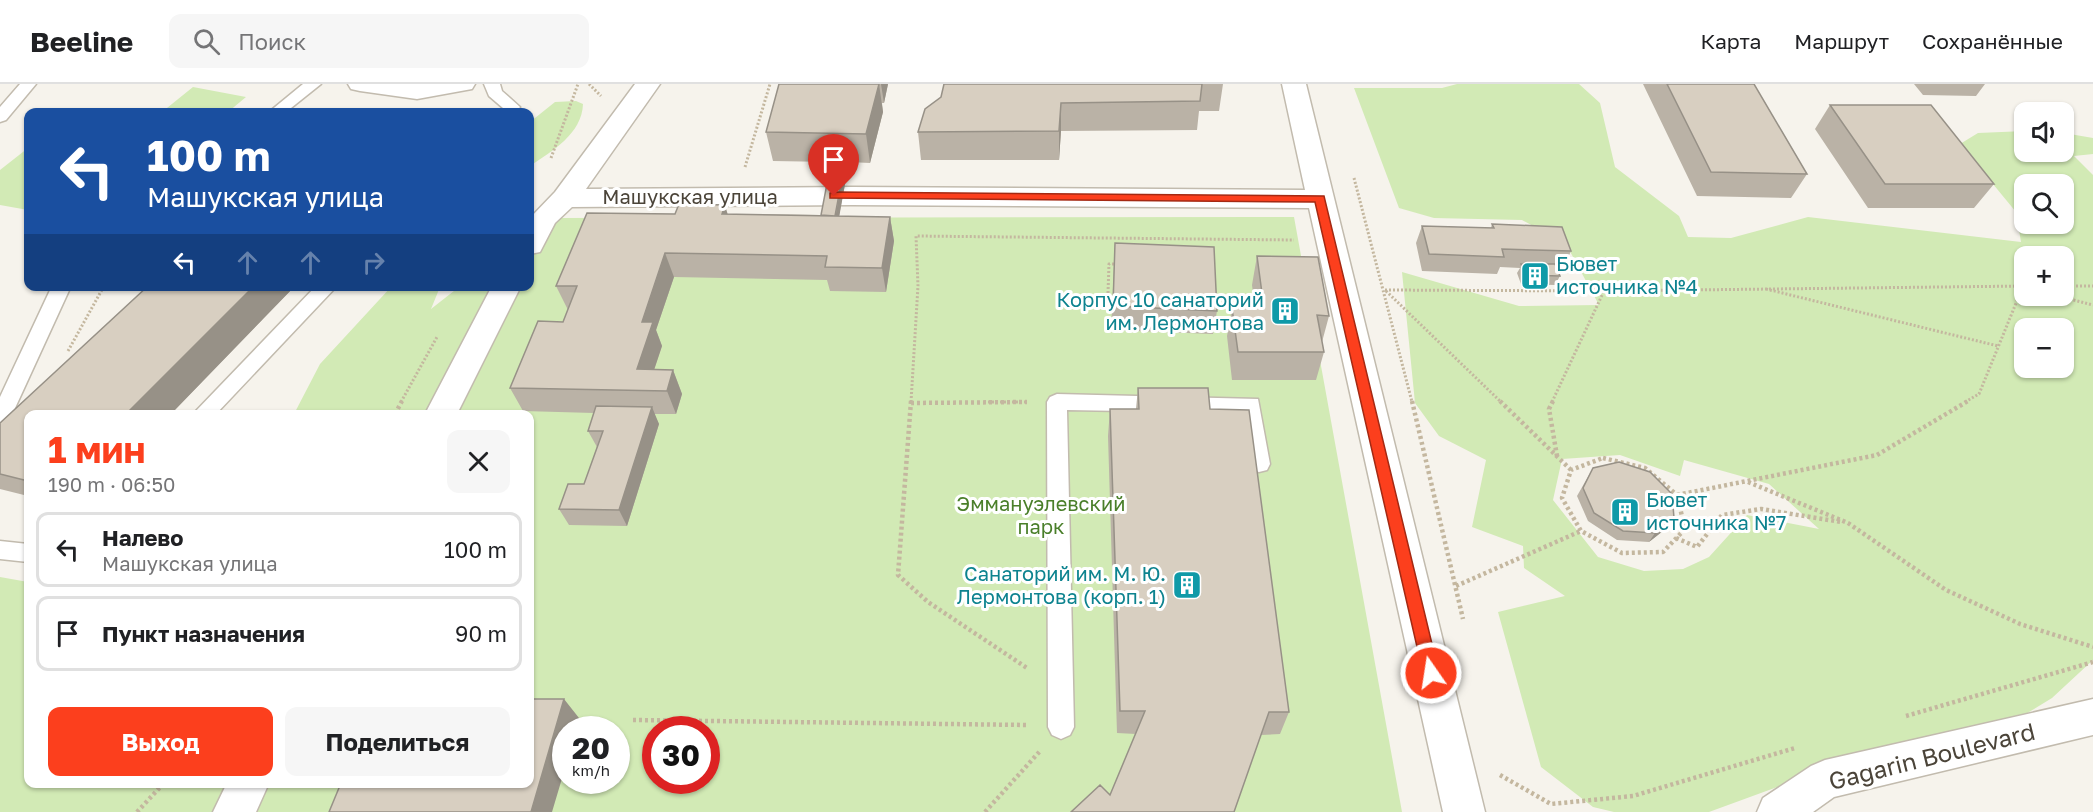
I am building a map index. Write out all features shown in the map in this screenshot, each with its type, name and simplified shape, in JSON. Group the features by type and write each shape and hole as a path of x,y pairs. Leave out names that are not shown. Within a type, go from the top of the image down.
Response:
{"street":[{"path":"360,84 417,92 463,84"},
{"path":"534,237 544,218 565,198 648,84"},
{"path":"1294,84 1464,812"},
{"name":"Машукская улица","path":"565,198 736,196 1320,199"},
{"path":"443,410 504,291"},
{"name":"Gagarin Boulevard","path":"1778,812 1825,780 2093,717"},
{"path":"234,812 246,788"}],"lane":[{"path":"0,117 28,84"},
{"path":"282,108 313,84"},
{"path":"492,84 495,93 511,108"},
{"path":"0,419 60,291"},
{"path":"207,410 323,291"},
{"path":"1061,727 1057,402 1251,405 1259,464"},
{"path":"0,550 24,553"}],"path":[{"path":"589,84 601,97"},
{"path":"736,196 770,84"},
{"path":"1061,689 928,602 898,575 918,286 916,236 1310,240 1333,254"},
{"path":"1163,239 1164,244"},
{"path":"1374,253 1385,290 1455,586 1581,531"},
{"path":"1108,293 1109,264 1120,264"},
{"path":"1385,290 1604,291 1759,287 2014,286"},
{"path":"2074,286 2093,286"},
{"path":"1759,287 1998,346"},
{"path":"1385,290 1571,470"},
{"path":"1557,457 1549,409 1604,291"},
{"path":"2074,300 2093,305"},
{"path":"1677,495 1877,455 1979,394 2015,306"},
{"path":"397,410 438,336"},
{"path":"911,403 1057,402"},
{"path":"1603,458 1645,468 1677,495 1685,529 1663,552 1622,553 1581,531 1562,498 1571,470 1603,458"},
{"path":"1747,481 1848,523 1946,590 2020,624 2093,647"},
{"path":"1676,538 1697,547 1722,514 1761,509 1848,523"},
{"path":"633,720 1061,727"},
{"path":"985,812 1061,727"},
{"path":"1497,767 1501,777 1551,804"},
{"path":"137,812 159,788"}],"green space":[{"path":"1457,84 1579,84 1600,103 1615,167 1679,216 1688,237 1731,238 1808,217 2021,242 2020,234 2074,234 2074,174 2014,174 2014,210 1960,144 1978,133 2014,131 2014,162 2074,162 2074,156 2093,175 2093,660 2052,698 1964,752 1815,773 1709,812 1614,812 1593,807 1541,767 1498,612 1565,596 1524,568 1523,546 1472,527 1486,460 1439,436 1415,403 1402,272 1519,306 1599,305 1566,244 1522,220 1434,218 1399,208 1354,88 1442,88","holes":["1620,455 1680,476 1684,460 1769,484 1819,529 1747,515 1709,557 1683,569 1644,571 1598,557 1553,500 1562,459"]},
{"path":"193,87 246,97 233,108 167,108"},
{"path":"576,101 583,104 581,115 572,133 534,163 534,119 555,102"},
{"path":"2074,135 2093,138 2093,154 2074,156"},
{"path":"24,151 24,209 0,205 0,170"},
{"name":"Эммануэлевский парк","path":"1294,217 1402,812 0,812 0,577 24,581 24,788 534,788 534,410 296,410 320,364 387,291 438,291 431,309 454,291 534,291 534,227 544,218"}],"building":[{"path":"779,84 879,84 866,134 766,132"},
{"path":"944,84 1202,84 1200,101 1061,103 1059,131 918,132 925,109 941,97"},
{"path":"1667,84 1754,84 1807,174 1711,172"},
{"path":"1830,105 1931,105 1994,184 1885,184"},
{"path":"833,152 847,152 835,216 821,215"},
{"path":"679,204 725,205 722,214 890,217 882,268 825,267 827,256 665,253 642,322 653,322 637,369 673,370 667,391 510,388 538,321 563,322 577,286 556,286 587,213 675,214"},
{"path":"1492,224 1562,227 1571,251 1502,249 1504,257 1429,254 1422,226 1494,228"},
{"path":"1115,243 1214,247 1217,311 1113,306"},
{"path":"1257,256 1318,257 1329,316 1317,315 1324,352 1238,352 1232,308 1264,308"},
{"path":"1521,264 1555,264 1560,276 1525,275"},
{"path":"143,291 249,291 130,410 24,410 24,480 0,474 0,423"},
{"name":"Санаторий им. М. Ю. Лермонтова (корп. 1)","path":"1138,388 1208,388 1210,409 1249,410 1289,712 1269,712 1234,812 1071,812 1100,785 1110,795 1145,711 1120,711 1110,409 1139,409"},
{"path":"596,406 652,407 619,510 559,509 568,484 584,484 603,431 588,431"},
{"name":"Бювет источника №7","path":"1619,462 1650,472 1672,494 1674,518 1655,533 1623,531 1594,513 1583,488 1593,468"},
{"path":"534,699 564,699 559,716 552,716 552,740 531,812 329,812 339,788 534,788"}],"place":[{"name":"Бювет источника №4","path":"1535,276"},
{"name":"Корпус 10 санаторий им. Лермонтова","path":"1285,311"},
{"name":"Бювет источника №7","path":"1625,512"},
{"name":"Санаторий им. М. Ю. Лермонтова (корп. 1)","path":"1187,585"}],"route":[{"path":"834,196 1320,199 1431,673"}]}
